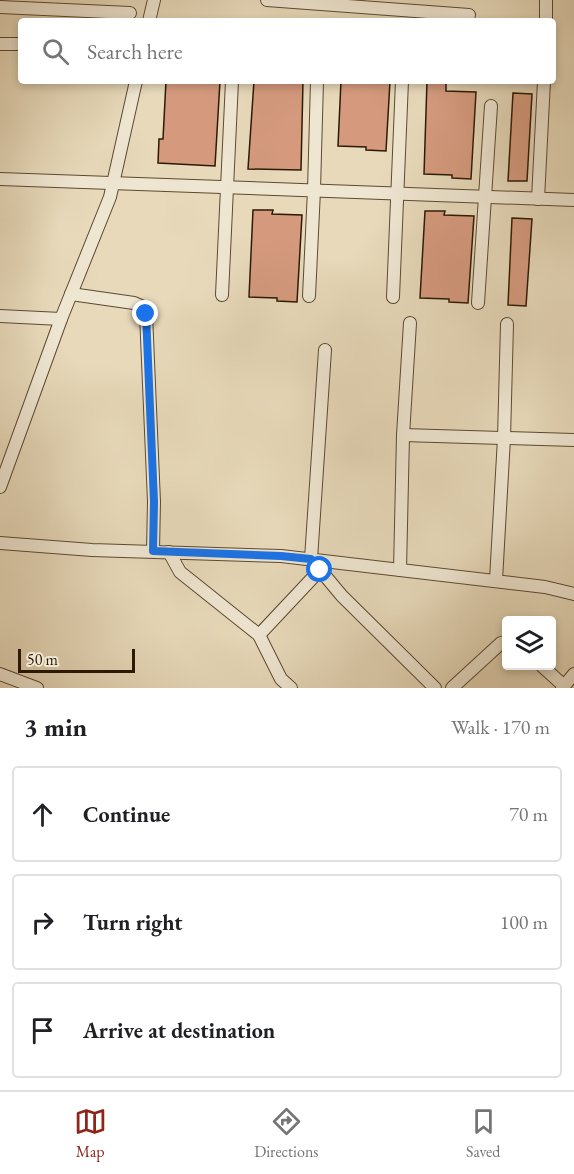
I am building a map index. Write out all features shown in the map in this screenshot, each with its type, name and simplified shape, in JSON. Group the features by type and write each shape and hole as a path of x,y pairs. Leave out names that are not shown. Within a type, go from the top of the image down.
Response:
{"street":[{"path":"150,18 154,0"},
{"path":"267,0 469,15"},
{"path":"546,0 546,18"},
{"path":"0,7 130,12"},
{"path":"0,44 18,44"},
{"path":"0,487 61,319 114,184 135,84"},
{"path":"222,296 232,84"},
{"path":"309,297 317,84"},
{"path":"393,297 402,84"},
{"path":"538,199 544,84"},
{"path":"478,303 491,106"},
{"path":"0,179 574,200"},
{"path":"71,294 134,303 143,307 146,314 154,502 153,551"},
{"path":"0,316 61,319"},
{"path":"400,570 403,435 410,322"},
{"path":"496,580 504,438 507,324"},
{"path":"325,350 311,559 342,596 435,688"},
{"path":"403,435 574,440"},
{"path":"0,543 93,550 281,556 496,580 574,594"},
{"path":"169,552 180,572 259,635 281,679 291,688"},
{"path":"259,635 320,570"},
{"path":"452,688 502,643"},
{"path":"546,670 563,687 574,674"},
{"path":"0,674 37,688"}],"building":[{"path":"166,84 220,84 215,166 158,163 159,139 163,139"},
{"path":"254,84 303,84 301,170 248,169"},
{"path":"341,84 390,84 386,151 366,150 366,147 338,146"},
{"path":"427,84 446,84 446,91 476,92 471,179 452,178 452,175 424,174"},
{"path":"513,93 532,94 527,181 508,181"},
{"path":"253,210 273,210 272,214 302,215 297,302 277,301 277,298 249,297"},
{"path":"425,211 445,211 444,215 474,216 468,303 449,302 449,299 420,298"},
{"path":"512,218 532,219 526,306 508,305"}],"route":[{"path":"146,314 154,502 153,551 311,559 320,570"}]}
